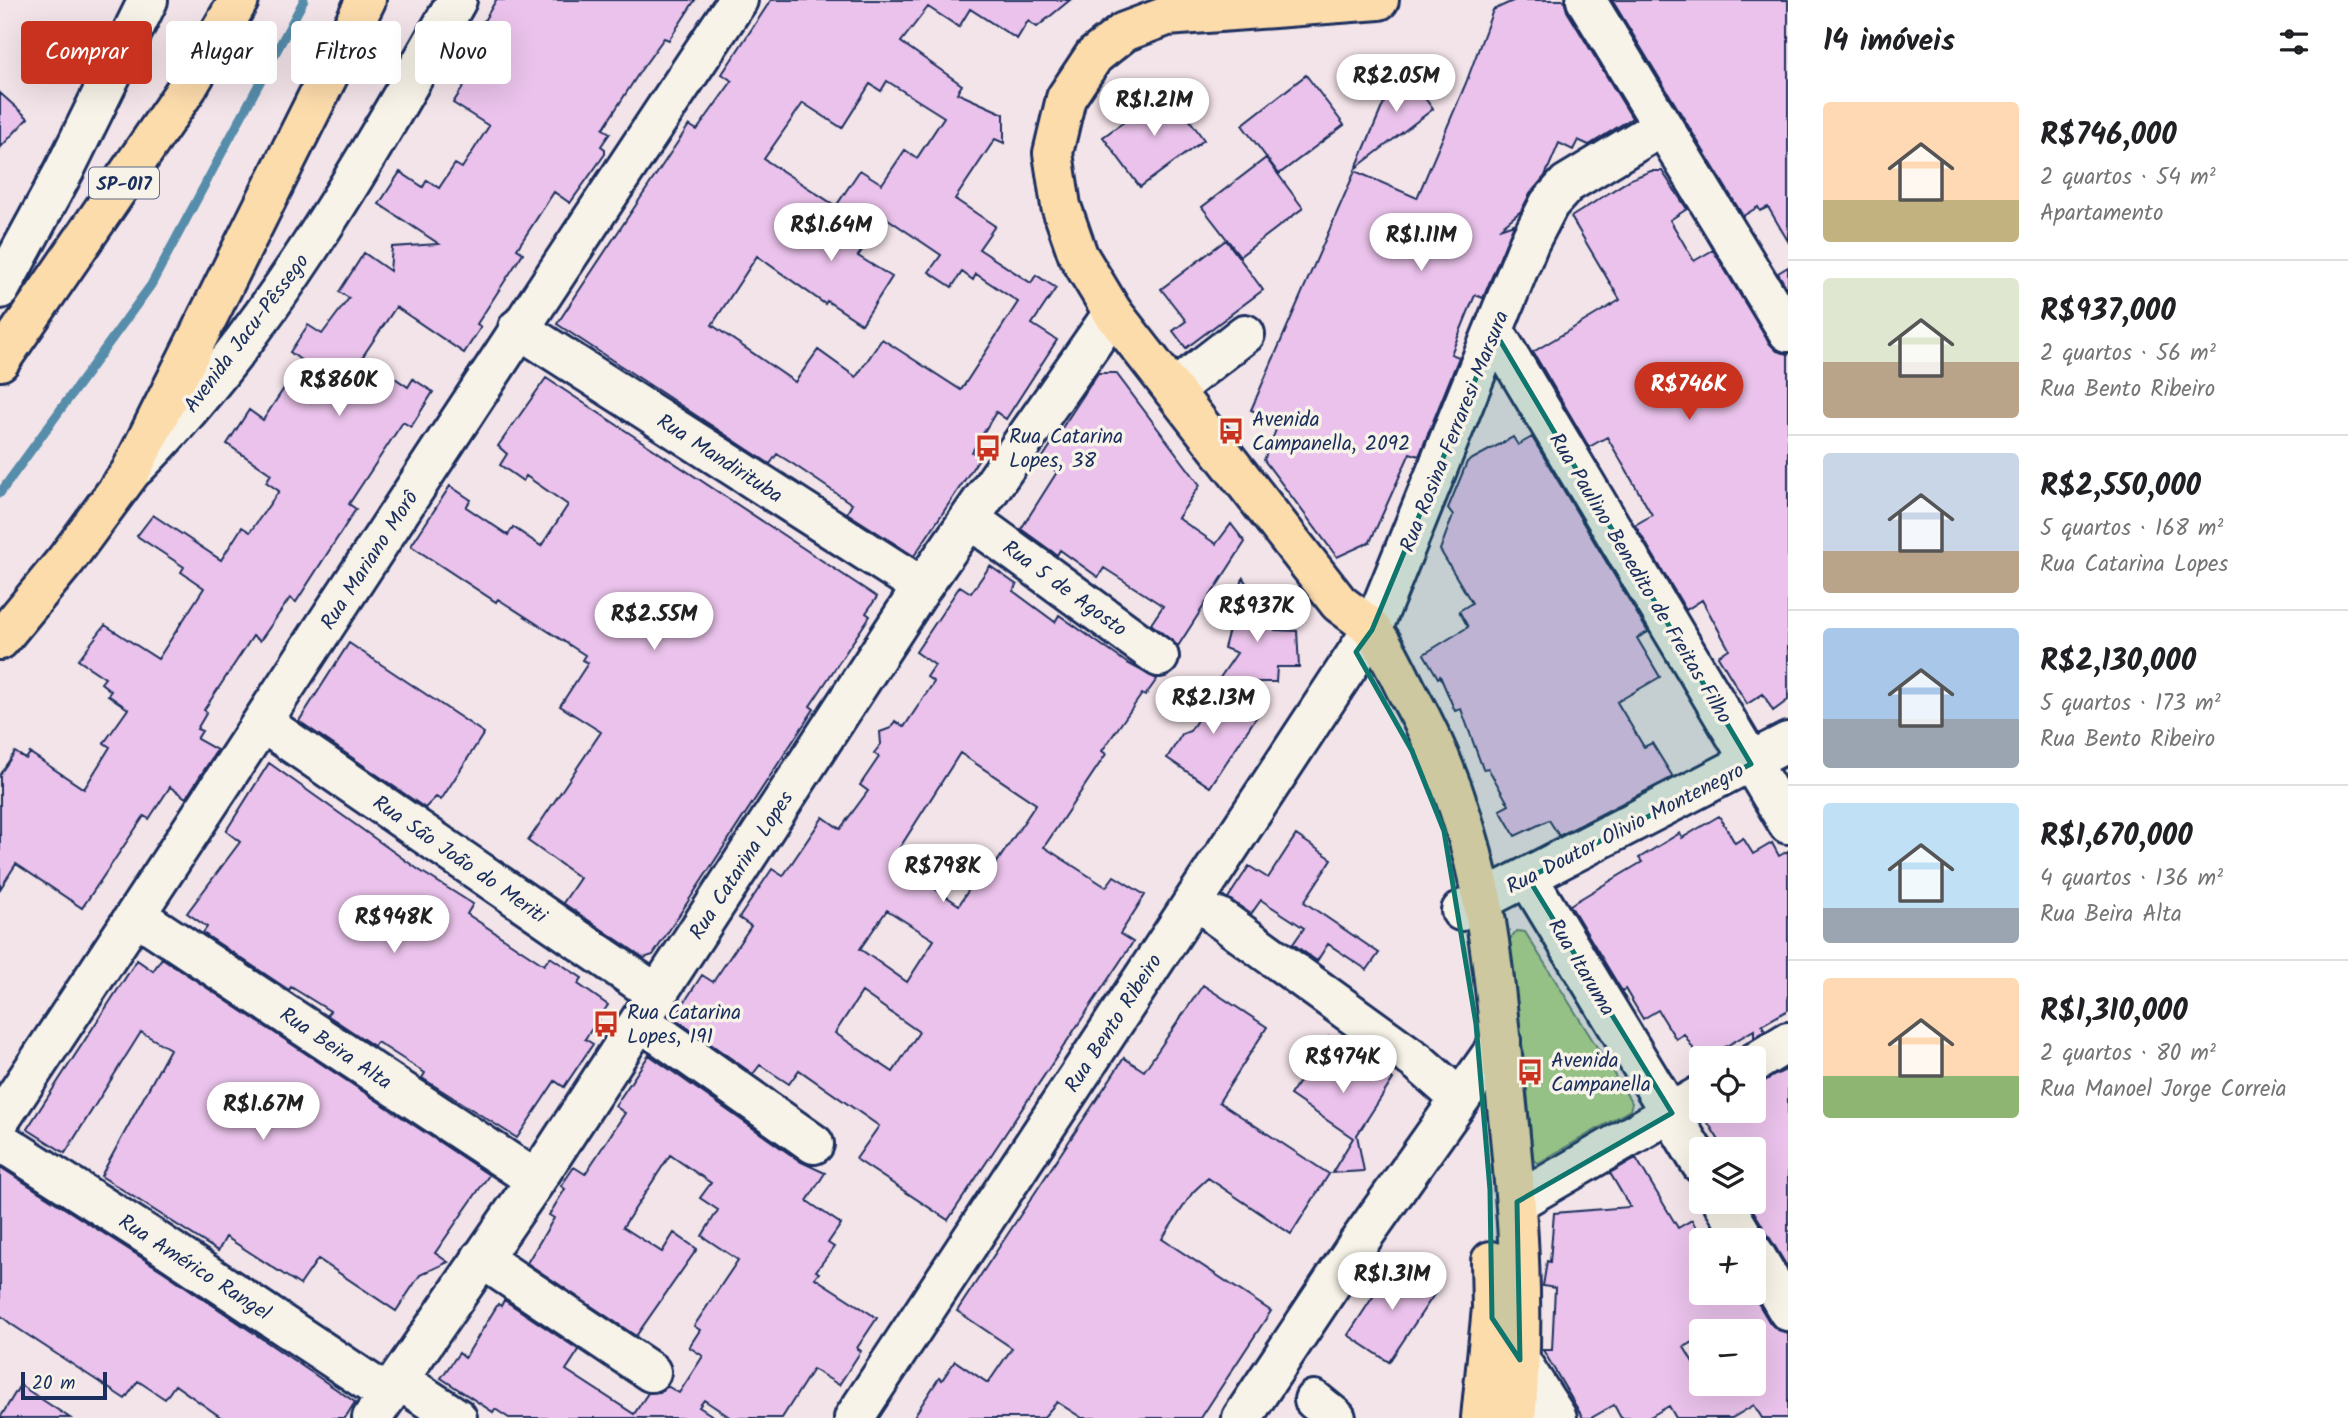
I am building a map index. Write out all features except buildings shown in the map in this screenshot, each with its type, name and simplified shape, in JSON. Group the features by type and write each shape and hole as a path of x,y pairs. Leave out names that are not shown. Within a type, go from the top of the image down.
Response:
{"main road":[{"name":"SP-017","path":"0,361 180,99 240,0"},
{"path":"130,474 366,0"},
{"path":"1379,0 1245,4 1167,16 1124,32 1094,56 1066,98 1053,153 1060,206 1078,255 1113,313 1339,603 1364,641 1431,796 1473,906 1491,1054 1517,1202 1520,1360 1516,1418"},
{"name":"Avenida Jacu-Pêssego","path":"0,640 66,561 130,474"},
{"path":"1481,1418 1492,1318 1491,1054"}],"street":[{"path":"0,289 64,170 149,0"},
{"name":"Avenida Jacu-Pêssego","path":"130,474 174,429 290,276 395,109 457,0"},
{"name":"Rua Mariano Morô","path":"0,1120 263,723 518,328 738,0"},
{"path":"1586,0 1788,332"},
{"name":"Rua Rosina Ferraresi Marsura","path":"1364,641 1530,243 1549,204 1567,184 1661,127"},
{"name":"Rua Catarina Lopes","path":"386,1397 536,1180 922,587 1113,313"},
{"name":"Rua Mandirituba","path":"518,328 922,587"},
{"name":"Rua Paulino Benedito de Freitas Filho","path":"1495,332 1788,824"},
{"path":"1173,390 1245,334"},
{"name":"Rua 5 de Agosto","path":"970,519 1159,657"},
{"name":"Rua Bento Ribeiro","path":"855,1418 1364,641"},
{"name":"Rua São João do Meriti","path":"263,723 648,1008 814,1144"},
{"name":"Rua Doutor Olivio Montenegro","path":"1473,906 1751,764 1788,742"},
{"name":"Rua Itaruma","path":"1528,878 1686,1104 1694,1137"},
{"name":"Rua Beira Alta","path":"136,915 536,1180"},
{"path":"1218,917 1418,1062 1459,1098"},
{"path":"1766,1056 1788,1042"},
{"path":"1242,1418 1491,1054"},
{"path":"1517,1202 1686,1104"},
{"name":"Rua Américo Rangel","path":"0,1141 155,1240 386,1397 457,1418"},
{"path":"481,1258 651,1372"},
{"path":"1766,1273 1788,1311"},
{"path":"1492,1318 1557,1418"}],"highlighted area":[{"path":"1495,332 1751,764 1528,878 1672,1113 1517,1202 1520,1360 1492,1318 1490,1190 1476,1024 1444,831 1412,751 1356,652 1372,630"}],"green space":[{"path":"1517,931 1525,932 1632,1103 1630,1110 1538,1163 1533,1159 1525,1066 1507,942"}],"waterway":[{"path":"0,493 151,285 304,0"}],"place":[{"name":"Avenida Campanella, 2092","path":"1231,431"},
{"name":"Rua Catarina Lopes, 38","path":"988,448"},
{"name":"Rua Catarina Lopes, 191","path":"606,1024"},
{"name":"Avenida Campanella","path":"1530,1072"}]}
